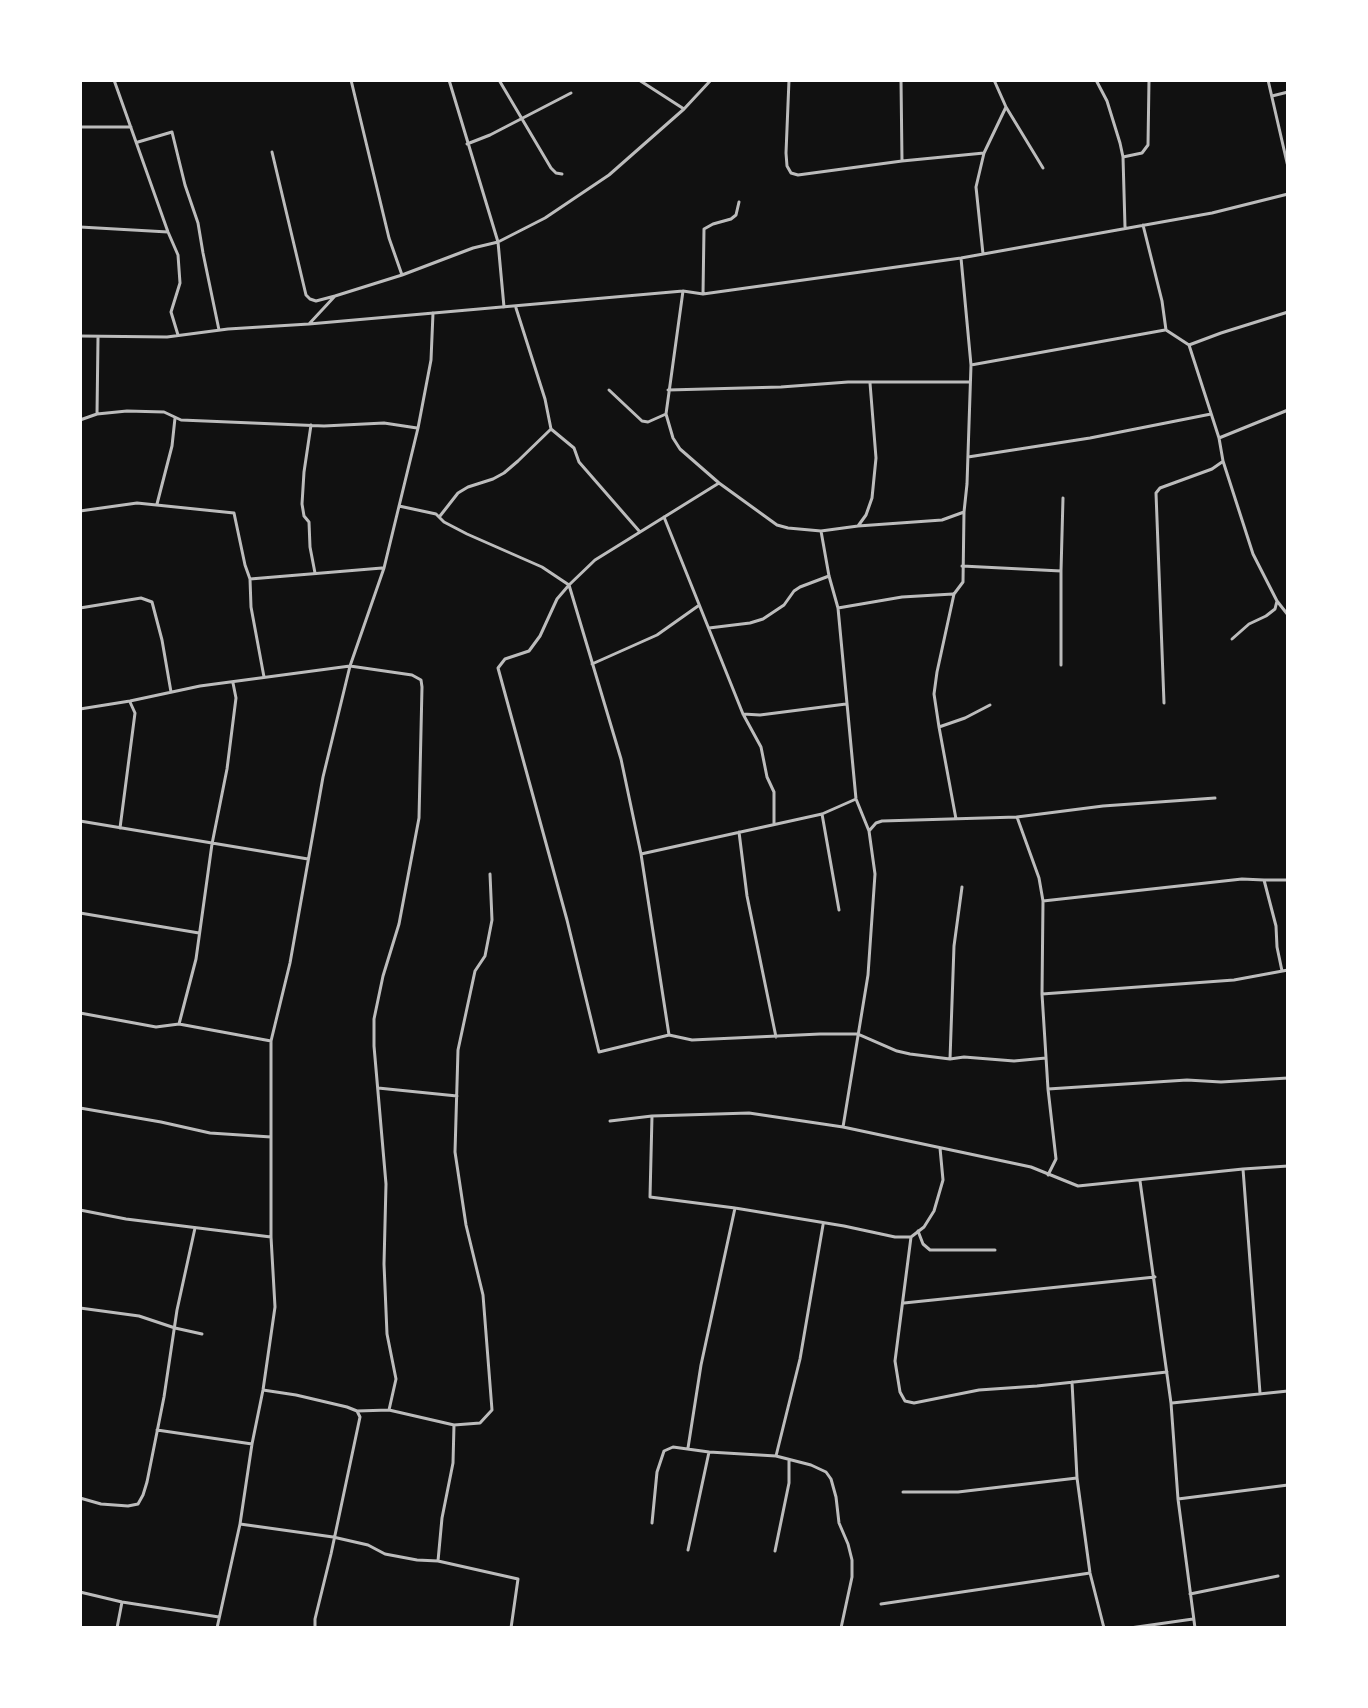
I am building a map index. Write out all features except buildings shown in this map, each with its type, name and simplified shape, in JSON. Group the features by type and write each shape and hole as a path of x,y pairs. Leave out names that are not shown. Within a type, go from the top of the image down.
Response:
{"street":[{"path":"114,80 178,255 180,283 171,312 178,335"},
{"path":"351,80 389,238 402,275"},
{"path":"449,80 498,242 504,307"},
{"path":"499,80 551,168 562,174"},
{"path":"639,80 684,109"},
{"path":"272,152 306,295 316,301 498,242 545,218 609,175 684,109 711,80"},
{"path":"789,80 786,153 791,173 798,175 984,153"},
{"path":"901,80 902,161"},
{"path":"994,80 1006,107 1043,168"},
{"path":"1096,80 1107,101 1123,157 1125,227"},
{"path":"1123,157 1142,153 1148,145 1149,80"},
{"path":"1268,80 1288,167"},
{"path":"1272,96 1288,92"},
{"path":"467,144 571,93"},
{"path":"983,254 976,187 984,153 1006,107"},
{"path":"80,127 131,127"},
{"path":"136,142 172,132 198,223 219,330"},
{"path":"80,336 167,337 683,291 703,294 961,258 1212,213 1288,194"},
{"path":"703,294 704,229 731,219 736,215 739,202"},
{"path":"1143,225 1166,330"},
{"path":"80,227 168,232"},
{"path":"956,819 934,694 954,594 963,582 971,365 961,258"},
{"path":"683,291 666,414 673,438 680,449 719,483 777,525 788,528 821,531 942,520 964,512"},
{"path":"309,324 335,296"},
{"path":"516,306 545,399 551,429 574,448 579,462 640,532"},
{"path":"1189,345 1288,312"},
{"path":"217,1628 240,1524 275,1307 271,1237 271,1041 290,963 323,777 350,666 384,568 418,428 431,360 433,313"},
{"path":"971,365 1166,330 1189,345 1253,554 1277,601 1288,615"},
{"path":"97,414 98,336"},
{"path":"668,390 848,382 970,382"},
{"path":"858,526 872,498 876,458 870,383"},
{"path":"609,390 642,421 648,422 666,414"},
{"path":"1219,438 1288,410"},
{"path":"80,420 97,414 127,411 164,412 181,420 311,425 384,423 418,428"},
{"path":"968,457 1090,438 1211,414"},
{"path":"157,504 172,446 175,417"},
{"path":"311,425 302,504 304,516 309,522 315,573"},
{"path":"439,518 458,493 504,473 551,429"},
{"path":"1164,703 1156,493 1165,485 1212,469 1223,461"},
{"path":"719,483 595,560 557,599 540,636 529,651 505,659 498,668 567,920 599,1052 669,1035 692,1040 858,1034 897,1051 950,1059 964,1057 1014,1061 1046,1058"},
{"path":"1061,665 1063,498"},
{"path":"80,511 125,503 234,513 250,579 251,607 264,677"},
{"path":"399,506 436,514 467,534 542,567 569,585 621,759 641,854 669,1035"},
{"path":"664,517 743,714 761,747 767,777 774,792 774,824"},
{"path":"821,531 838,608 856,799 869,831 875,874 868,975 843,1127"},
{"path":"962,566 1061,571"},
{"path":"250,579 384,568"},
{"path":"709,628 763,619 784,605 800,587 829,576"},
{"path":"838,608 902,597 954,594"},
{"path":"80,608 141,598 152,602 171,692"},
{"path":"1232,639 1249,624 1275,609 1277,601"},
{"path":"592,664 657,635 698,606"},
{"path":"80,709 200,686 350,666 421,680 419,818 399,924 374,1019 386,1184 384,1264 387,1334 396,1379 389,1410"},
{"path":"179,1024 196,959 212,844 229,754 236,698 233,683"},
{"path":"120,828 135,713 130,701"},
{"path":"743,714 760,715 847,704"},
{"path":"939,727 990,705"},
{"path":"867,824 1017,817 1103,806 1215,798"},
{"path":"641,854 822,814 856,799"},
{"path":"822,814 839,910"},
{"path":"1017,817 1039,878 1043,901 1042,994 1056,1159 1048,1175"},
{"path":"80,821 308,859"},
{"path":"869,831 876,823"},
{"path":"739,831 747,896 776,1037"},
{"path":"263,1390 306,1397 357,1411 389,1410 454,1425 480,1423 492,1410 483,1295 466,1225 455,1152 458,1050 475,971 485,956 492,920 490,874"},
{"path":"1043,901 1242,879 1288,880"},
{"path":"1042,994 1234,980 1285,971 1264,880"},
{"path":"950,1059 954,946 962,887"},
{"path":"80,913 199,933"},
{"path":"80,1013 156,1027 179,1024 271,1041"},
{"path":"1048,1089 1187,1080 1221,1082 1288,1078"},
{"path":"378,1088 458,1096"},
{"path":"80,1108 210,1133 271,1137"},
{"path":"610,1121 652,1116 749,1113 843,1127 1031,1167 1078,1186 1288,1166"},
{"path":"652,1116 650,1197 735,1208 895,1237 911,1237 924,1227 934,1211 943,1180 940,1148"},
{"path":"1243,1169 1260,1393"},
{"path":"1140,1181 1171,1403 1178,1499 1195,1628"},
{"path":"688,1448 701,1365 735,1208"},
{"path":"80,1210 126,1219 271,1237"},
{"path":"776,1456 800,1359 824,1224"},
{"path":"80,1498 120,1506 138,1504 146,1488 195,1228"},
{"path":"918,1231 923,1244 930,1250 995,1250"},
{"path":"911,1237 895,1361 900,1392 905,1401 909,1403 979,1390 1167,1372"},
{"path":"902,1303 1155,1277"},
{"path":"80,1308 139,1316 202,1334"},
{"path":"1072,1382 1077,1478 1090,1573 1104,1628"},
{"path":"1171,1403 1288,1391"},
{"path":"315,1628 360,1417 357,1411"},
{"path":"438,1561 442,1518 453,1463 454,1425"},
{"path":"157,1430 252,1444"},
{"path":"652,1523 657,1472 664,1451 673,1447 776,1456 820,1467 831,1479 839,1523 852,1560 852,1577 841,1628"},
{"path":"688,1550 709,1452"},
{"path":"775,1551 789,1483 789,1459"},
{"path":"903,1492 958,1492 1077,1478"},
{"path":"1178,1499 1288,1485"},
{"path":"240,1524 333,1537 368,1545 385,1554 438,1561 518,1579 511,1628"},
{"path":"881,1604 1090,1573"},
{"path":"1190,1594 1278,1576"},
{"path":"80,1592 122,1602 219,1617"},
{"path":"117,1628 122,1602"},
{"path":"1130,1628 1193,1619"}]}
